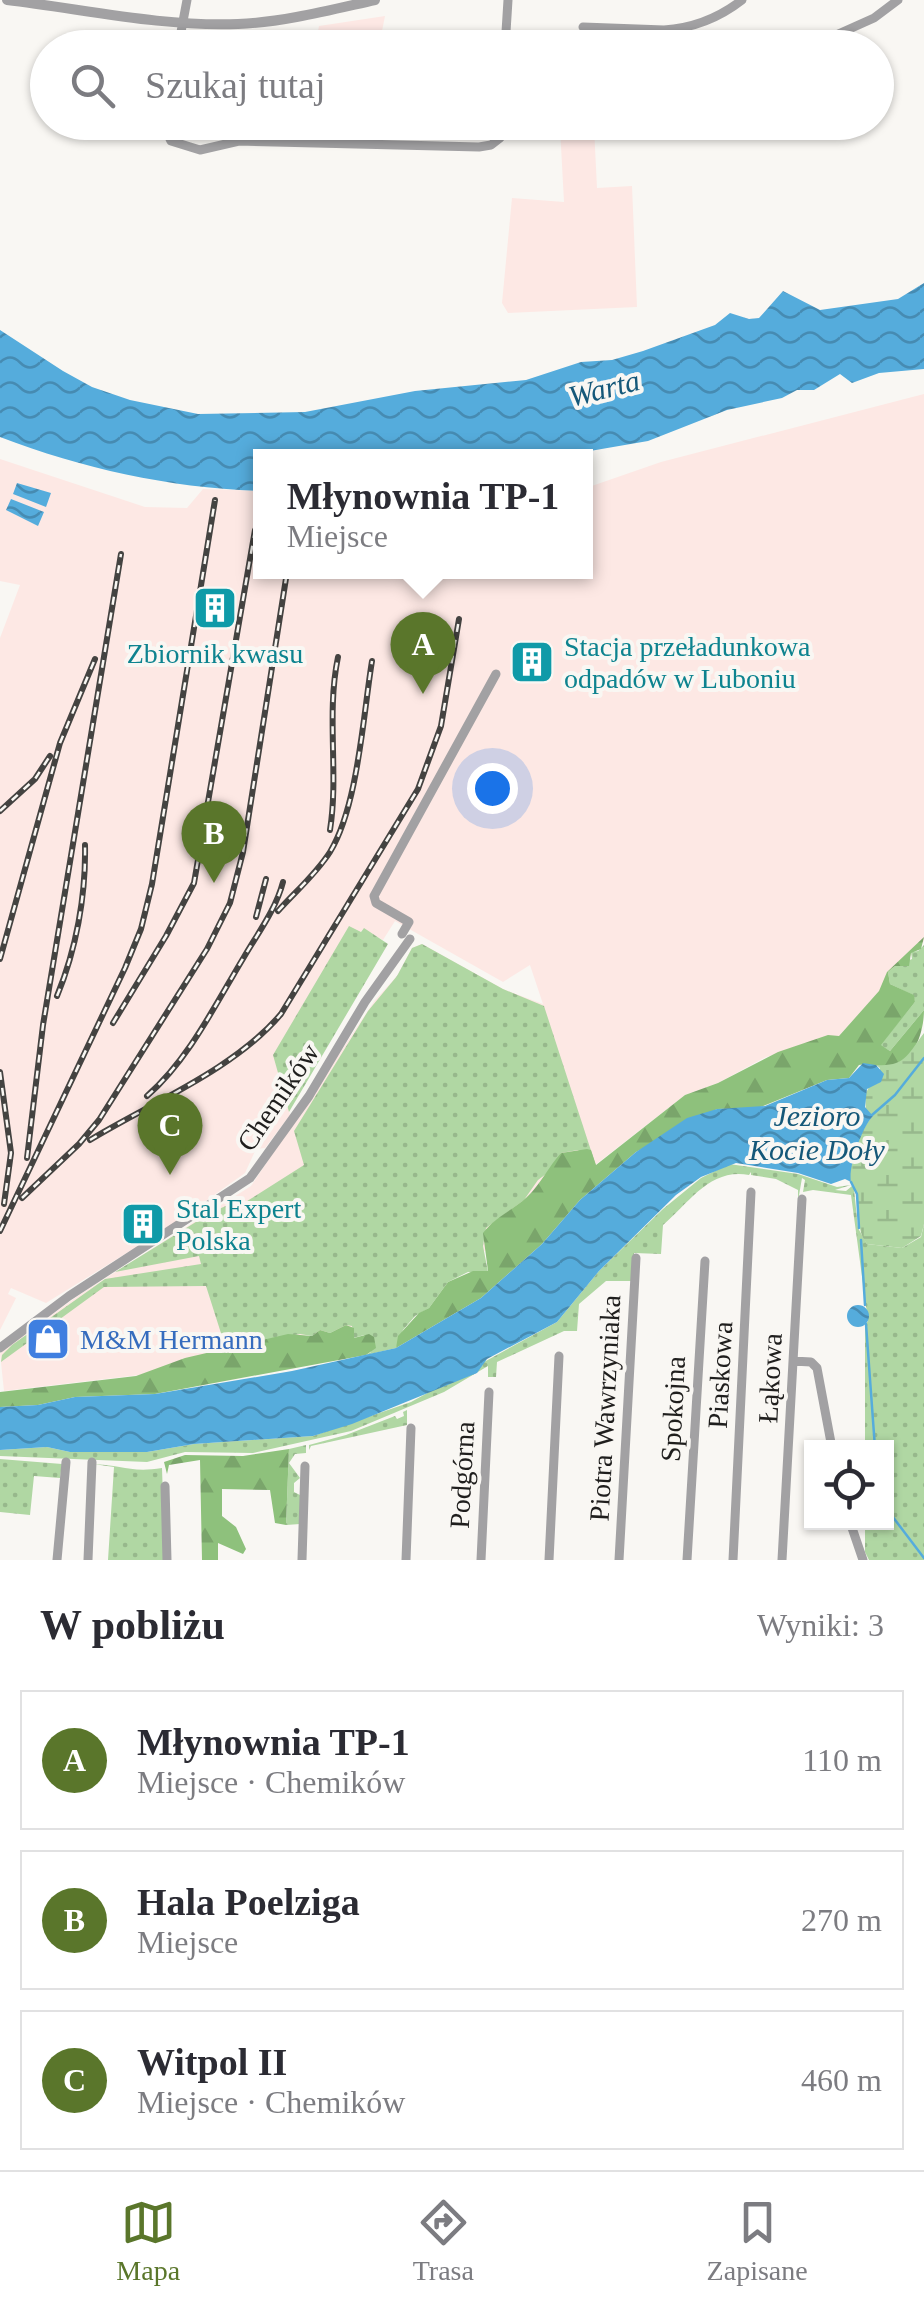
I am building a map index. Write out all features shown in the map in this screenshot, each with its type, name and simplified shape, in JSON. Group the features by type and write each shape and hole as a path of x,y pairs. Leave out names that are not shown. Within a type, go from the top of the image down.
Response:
{"street":[{"path":"7,0 183,22 271,21 375,0"},
{"path":"181,30 187,0"},
{"path":"506,30 508,0"},
{"path":"583,27 664,30 703,23 742,0"},
{"path":"848,30 866,22 884,4 898,0"},
{"path":"171,140 200,150 239,141 479,147 496,140"},
{"name":"Chemików","path":"0,1348 77,1290 250,1178 309,1096 406,936 409,922 376,903 374,896 496,674"},
{"name":"Piaskowa","path":"733,1560 751,1192"},
{"name":"Łąkowa","path":"782,1560 802,1199"},
{"name":"Piotra Wawrzyniaka","path":"620,1560 636,1258"},
{"name":"Spokojna","path":"687,1560 704,1261"},
{"path":"549,1560 558,1356"},
{"path":"793,1361 811,1362 817,1368 830,1440"},
{"name":"Podgórna","path":"481,1560 488,1392"},
{"path":"406,1560 411,1428"},
{"path":"57,1560 66,1462"},
{"path":"88,1560 92,1462"},
{"path":"302,1560 305,1466"},
{"path":"165,1486 167,1560"},
{"path":"853,1530 862,1560"}],"shaded area":[{"path":"385,16 382,30 318,30 319,26"},
{"path":"561,140 595,140 597,188 632,186 637,307 508,313 502,303 512,198 564,202"},
{"path":"924,394 924,941 839,1036 766,1057 718,1083 685,1095 396,1320 226,1349 139,1375 4,1391 0,1353 7,1347 79,1295 251,1186 375,1000 397,976 412,948 422,944 503,989 543,1004 530,965 503,982 395,921 383,940 363,929 323,974 274,1055 290,1115 265,1148 256,1149 245,1173 175,1223 46,1303 11,1288 8,1294 16,1298 0,1330 0,638 20,585 0,581 0,459 145,507 187,508 203,489 253,491 253,579 593,579 593,486 661,462"}],"green space":[{"path":"349,926 361,932 364,928 388,944 289,1112 273,1055"},
{"path":"924,937 921,949 911,953 909,966 895,966 888,972 890,984 914,995 915,1002 881,1045 890,1051 924,1010 920,1035 907,1058 892,1066 859,1065 849,1078 827,1080 758,1108 717,1109 636,1152 580,1200 542,1244 481,1298 396,1348 398,1336 429,1308 448,1282 473,1271 488,1271 483,1233 532,1192 561,1153 591,1150 596,1165 685,1095 778,1052 828,1035 839,1036 879,991 887,972"},
{"path":"422,944 503,989 544,1006 596,1166 578,1150 561,1153 524,1200 486,1228 483,1246 488,1272 468,1272 448,1282 429,1308 403,1330 396,1348 366,1355 371,1352 364,1335 354,1338 352,1326 346,1325 330,1333 320,1330 312,1336 300,1334 226,1349 206,1286 104,1287 1,1362 12,1345 105,1279 201,1264 199,1256 115,1272 212,1212 242,1199 244,1203 304,1165 294,1131 368,1011 397,976 412,948"},
{"path":"924,945 924,1010 890,1051 880,1045 915,1002 913,995 890,984 888,972 912,959 911,952"},
{"path":"924,1033 921,1236 902,1248 867,1244 860,1229 856,1194 848,1177 861,1136 873,1116 866,1111 865,1095 870,1085 878,1083 880,1068 876,1065 900,1061"},
{"path":"729,1164 798,1174 837,1187 851,1185 835,1190 846,1191 852,1186 854,1189 858,1228 867,1244 902,1248 921,1237 924,1224 924,1560 869,1560 865,1552 865,1530 894,1530 894,1440 865,1440 868,1321 851,1195 803,1192 802,1178 798,1201 798,1190 751,1172 723,1177 701,1189 663,1225 661,1254 634,1253 631,1281 606,1281 579,1304 577,1331 564,1331 497,1362 496,1377 488,1377 488,1366 444,1392 351,1431 253,1453 185,1452 147,1462 0,1456 0,1450 47,1447 70,1452 147,1452 194,1444 313,1436 411,1402 557,1322 599,1271 701,1178"},
{"path":"346,1325 354,1328 354,1338 369,1334 374,1337 376,1348 366,1355 155,1394 75,1397 38,1405 0,1407 0,1392 136,1376 185,1358 288,1334 312,1336 320,1330 330,1333"},
{"path":"407,1410 407,1425 311,1446 309,1450 309,1445 395,1416 397,1419"},
{"path":"306,1445 306,1453 295,1454 289,1463 300,1478 294,1483 294,1492 300,1495 300,1524 286,1525 289,1449"},
{"path":"289,1449 286,1525 275,1523 270,1490 222,1489 222,1516 236,1527 246,1549 243,1554 218,1543 218,1560 202,1560 200,1460 169,1465 167,1474 164,1462 185,1455 243,1456"},
{"path":"0,1459 62,1464 60,1478 34,1476 30,1515 0,1512"},
{"path":"93,1464 162,1468 165,1560 108,1560 114,1467"}],"water":[{"name":"Warta","path":"924,283 924,369 879,373 852,383 840,374 814,390 797,390 782,398 727,410 648,441 593,450 253,449 253,490 128,475 0,437 0,330 92,387 130,400 198,414 305,412 415,391 526,380 581,362 612,360 715,325 730,313 759,318 783,291 820,310 898,299"},
{"path":"17,483 51,493 46,507 13,494"},
{"path":"11,499 44,512 38,526 6,510"},
{"name":"Jezioro Kocie Doły","path":"863,1063 876,1065 884,1074 881,1082 867,1089 865,1107 873,1116 857,1148 851,1182 845,1179 831,1184 798,1173 736,1163 701,1177 676,1195 599,1271 557,1322 487,1359 477,1373 313,1436 194,1444 147,1452 70,1452 47,1447 0,1450 0,1407 38,1405 75,1397 155,1394 292,1371 396,1348 481,1298 542,1244 580,1200 636,1152 687,1118 717,1109 765,1106 827,1080 849,1078"},
{"path":"858,1305 866,1308 866,1324 858,1327 850,1324 847,1316 850,1308"}],"waterway":[{"path":"872,1115 895,1095 924,1058"},
{"path":"851,1182 857,1194 859,1228"},
{"path":"861,1240 865,1305"},
{"path":"866,1324 874,1440"},
{"path":"894,1519 924,1558"}],"railway":[{"path":"0,1231 141,929 152,884 215,500"},
{"path":"113,1023 194,883 253,542"},
{"path":"27,1158 43,1025 121,554"},
{"path":"22,1198 99,1120 207,949 230,903 243,852 286,579"},
{"path":"90,1140 216,1068 262,1034 281,1014 418,789 441,726 459,619"},
{"path":"330,830 333,700 338,657"},
{"path":"0,959 60,743 95,659"},
{"path":"278,911 318,868 339,833 353,786 372,661"},
{"path":"0,811 35,779 50,756"},
{"path":"57,996 78,922 85,845"},
{"path":"256,917 266,879"},
{"path":"147,1096 200,1031 266,921 283,882"},
{"path":"0,1072 11,1153 4,1204"}],"place":[{"name":"Zbiornik kwasu","path":"215,608"},
{"name":"Stacja przeładunkowa odpadów w Luboniu","path":"532,662"},
{"name":"Młynownia TP-1","path":"423,694"},
{"name":"Hala Poelziga","path":"214,883"},
{"name":"Witpol II","path":"170,1175"},
{"name":"Stal Expert Polska","path":"143,1224"},
{"name":"M&M Hermann","path":"48,1339"}]}
